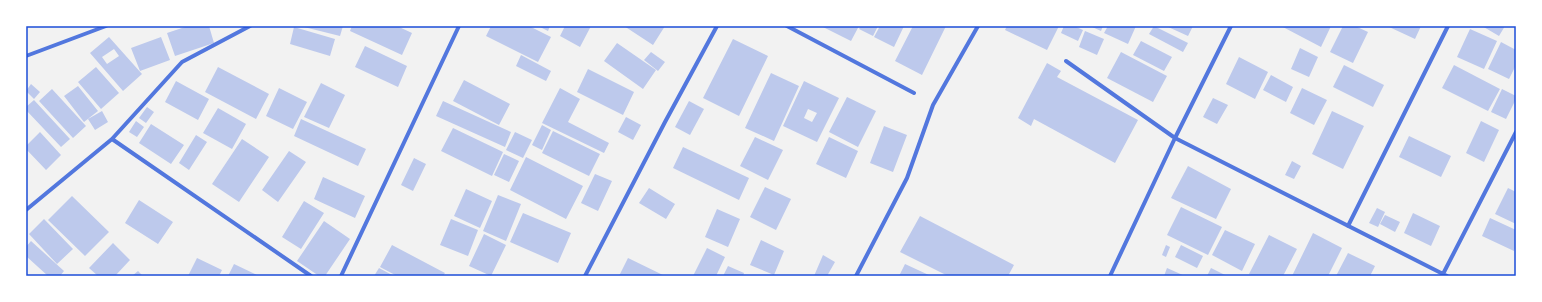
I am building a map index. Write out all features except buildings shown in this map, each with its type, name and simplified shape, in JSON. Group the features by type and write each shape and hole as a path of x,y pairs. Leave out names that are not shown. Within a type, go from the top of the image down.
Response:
{"street":[{"path":"26,56 106,26"},
{"path":"26,210 112,139 182,62 250,26"},
{"path":"341,276 459,26"},
{"path":"585,276 664,122 717,26"},
{"path":"787,26 914,93"},
{"path":"856,276 907,178 934,105 978,26"},
{"path":"1110,276 1230,26"},
{"path":"1348,226 1448,26"},
{"path":"1066,61 1175,138 1445,275 1516,132"},
{"path":"112,139 311,276"}]}
